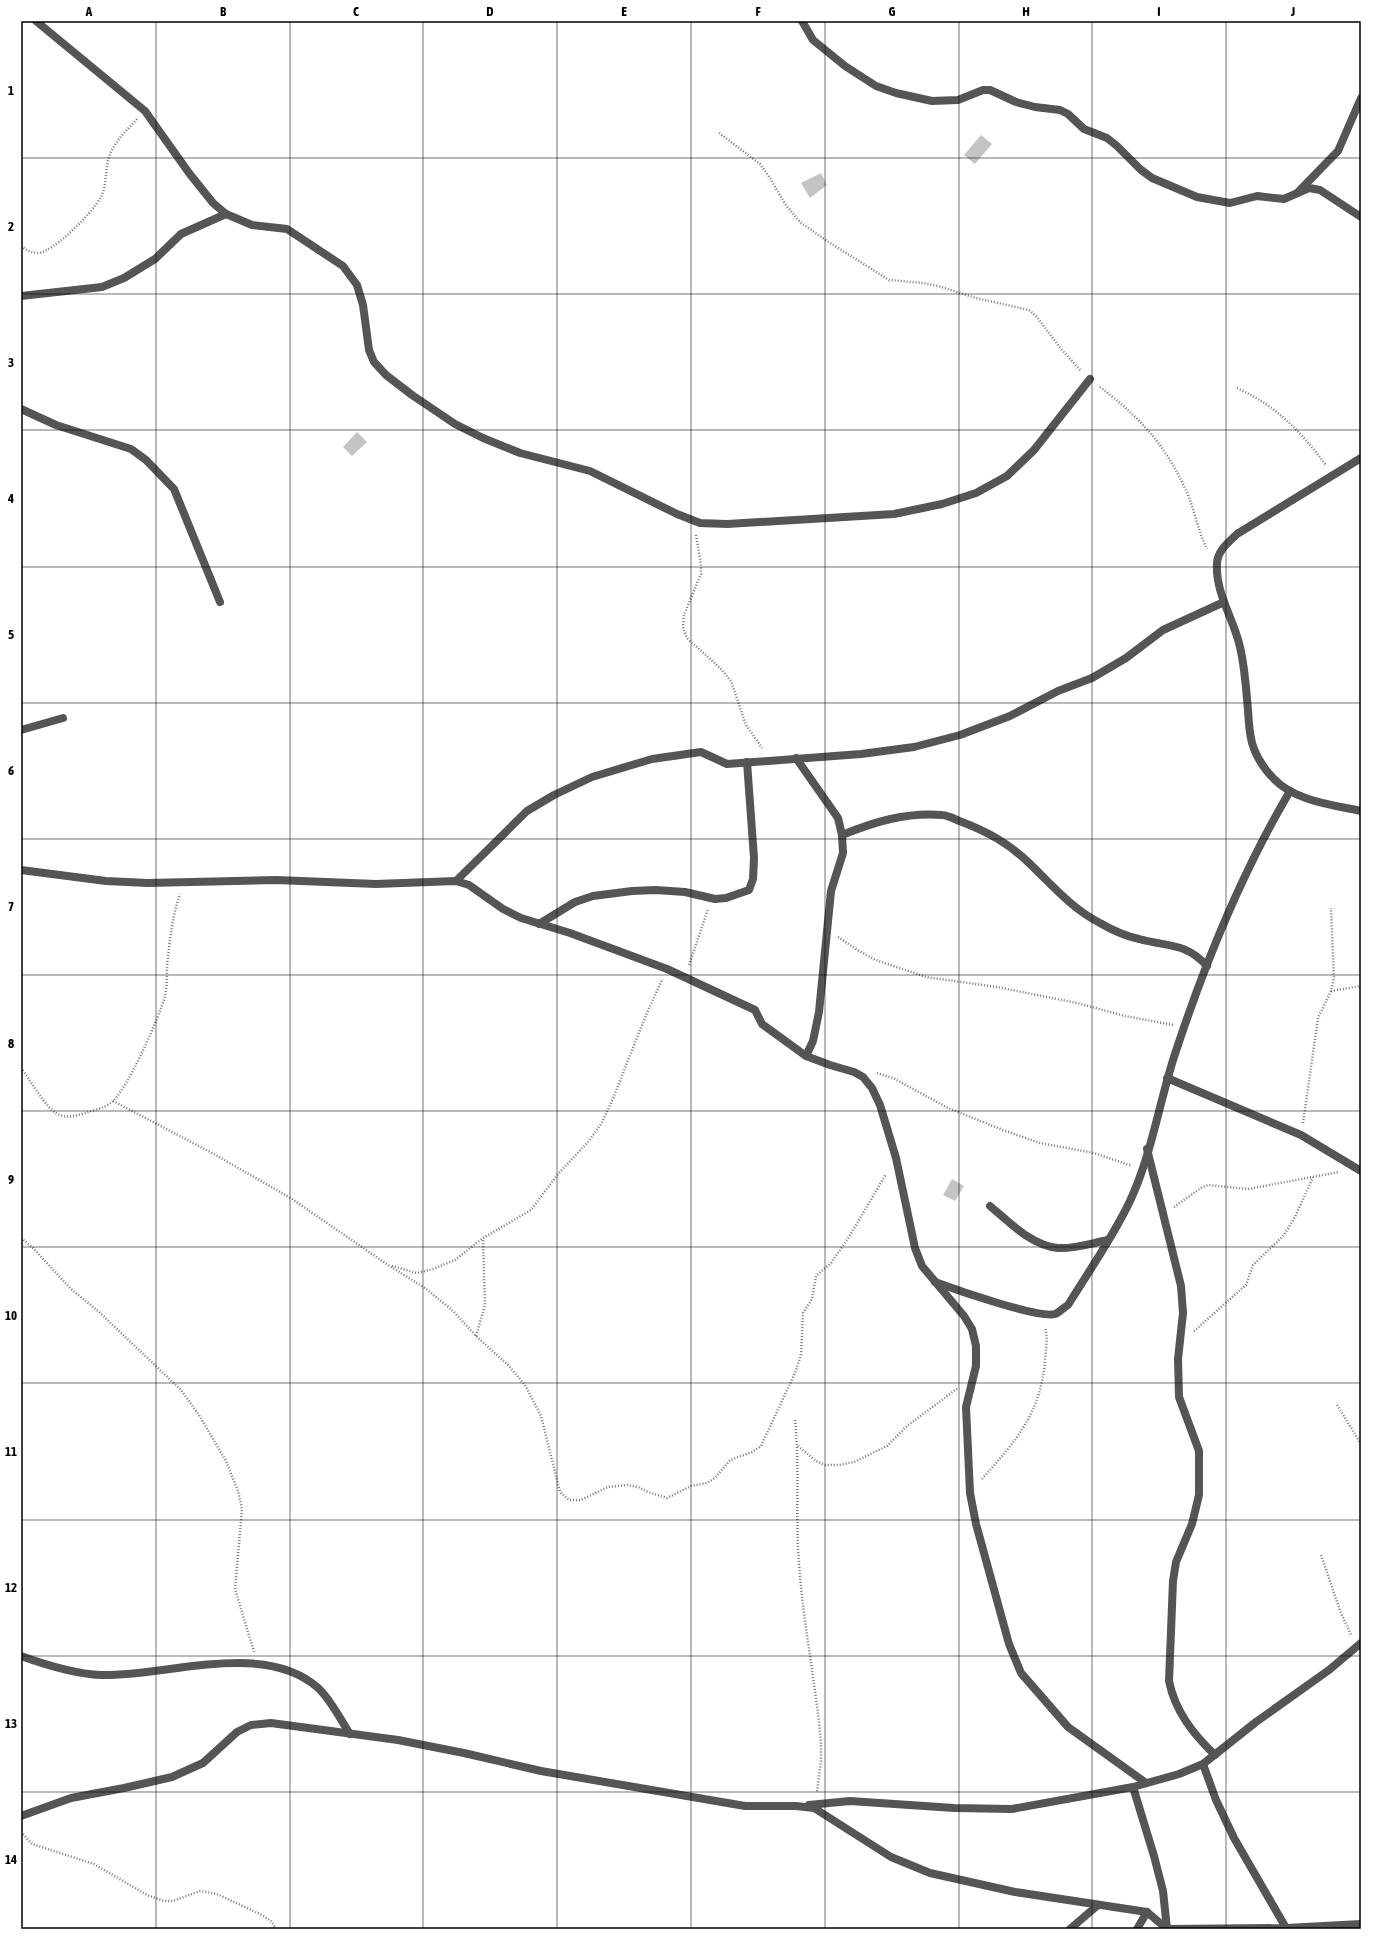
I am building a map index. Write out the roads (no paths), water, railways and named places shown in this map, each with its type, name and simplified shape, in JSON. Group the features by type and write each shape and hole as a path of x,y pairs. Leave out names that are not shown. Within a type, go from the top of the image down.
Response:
{"street":[{"path":"36,21 145,111 189,173 213,203 226,214 248,224 287,229 343,266 357,285 363,304 369,350 374,362 386,375 412,395 455,424 483,438 520,453 590,471 677,514 700,523 727,524 894,514 942,504 976,493 1007,476 1034,450 1090,379"},
{"path":"802,21 813,40 845,66 876,86 896,93 932,101 958,100 983,90 990,90 1016,102 1035,107 1060,110 1068,114 1084,129 1107,138 1140,169 1152,178 1185,193 1197,197 1230,202 1257,196 1284,198 1299,191 1314,188 1320,190 1361,217"},
{"path":"1299,191 1338,151 1361,98"},
{"path":"21,296 102,287 124,278 155,259 181,234 226,214"},
{"path":"21,409 56,425 130,449 146,460 174,489 220,602"},
{"path":"1361,458 1237,534 1221,549 1217,562 1219,584 1240,646 1254,749 1275,780 1290,792 1310,799 1361,811"},
{"path":"456,881 528,811 554,795 592,777 652,759 701,752 727,764 861,754 914,747 960,735 1010,716 1058,692 1092,678 1126,658 1163,630 1224,602"},
{"path":"21,730 63,718"},
{"path":"796,758 838,818 842,835 843,853 831,891 820,1012 813,1041 806,1056"},
{"path":"539,924 576,902 593,896 656,890 685,892 711,898 726,898 749,890 753,879 754,858 747,762"},
{"path":"934,1281 971,1295 1042,1314 1055,1314 1068,1305 1108,1240 1130,1200 1142,1167 1167,1078 1207,966 1257,850 1290,792"},
{"path":"842,835 874,822 902,816 943,815 995,836 1014,849 1073,906 1098,922 1121,934 1181,947 1197,955 1207,966"},
{"path":"21,870 106,881 148,883 276,880 376,884 456,881 469,885 503,909 521,918 594,941 667,969 755,1010 762,1024 806,1056 858,1074 868,1082 880,1105 896,1158 915,1248 922,1266 964,1316 972,1329 976,1346 976,1366 966,1406 970,1493 976,1524 1009,1644 1021,1673 1068,1727 1146,1783"},
{"path":"1167,1078 1301,1135 1360,1170"},
{"path":"1147,1149 1181,1286 1183,1313 1182,1338 1178,1359 1179,1397 1198,1451 1199,1471 1198,1495 1192,1524 1176,1562 1173,1581 1169,1681 1172,1697 1180,1714 1198,1739 1215,1755"},
{"path":"990,1206 1020,1231 1044,1244 1058,1248 1074,1247 1108,1240"},
{"path":"21,1816 71,1798 124,1788 172,1776 203,1763 237,1732 251,1725 271,1723 398,1740 464,1753 541,1771 746,1806 796,1806 850,1801 954,1808 1012,1809 1133,1787 1179,1774 1203,1764 1256,1722 1329,1670 1359,1645"},
{"path":"21,1656 62,1669 100,1675 136,1674 212,1664 258,1664 278,1668 298,1674 318,1687 350,1734"},
{"path":"1203,1764 1216,1800 1234,1838 1286,1928"},
{"path":"1133,1787 1163,1891 1167,1928"},
{"path":"796,1806 814,1808 835,1820 858,1838 891,1857 930,1872 1015,1892 1147,1912 1167,1928 1286,1928 1361,1924"},
{"path":"1070,1929 1098,1905"},
{"path":"1137,1929 1147,1912"}]}
